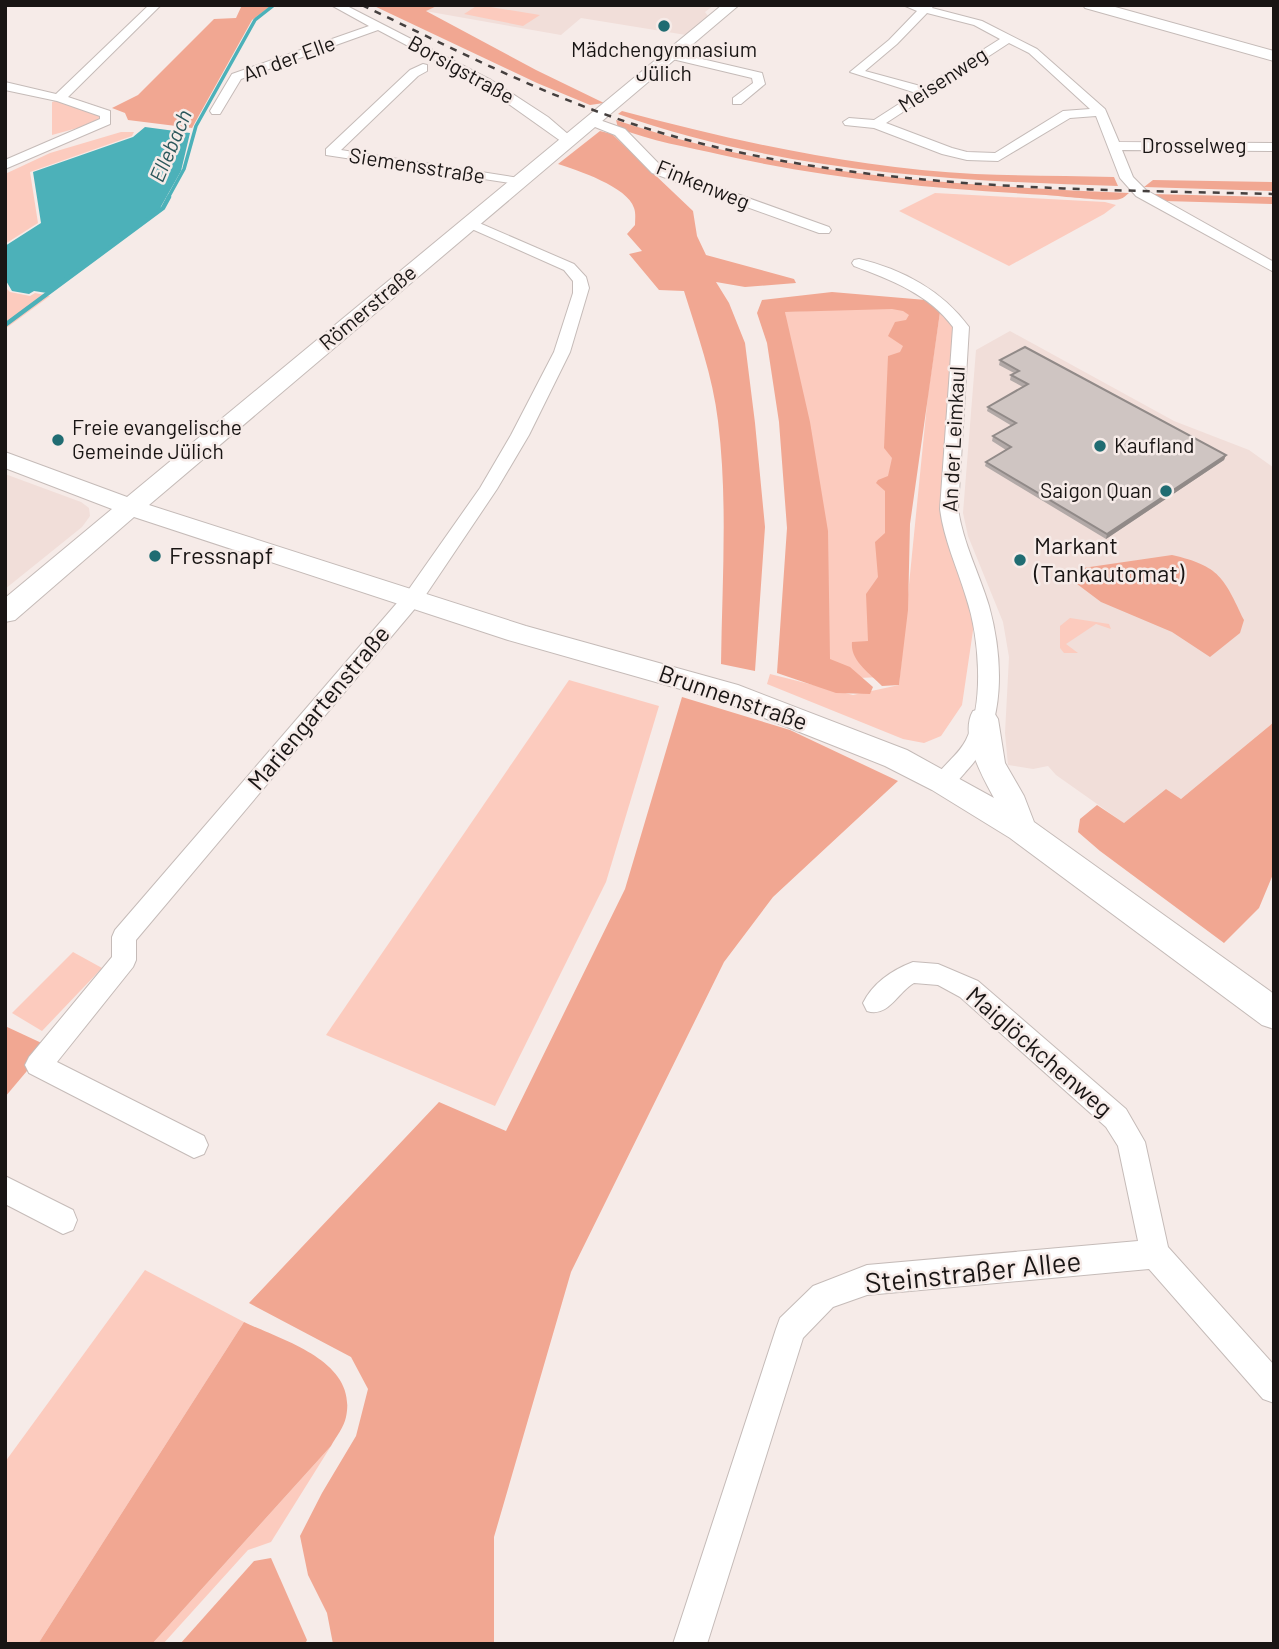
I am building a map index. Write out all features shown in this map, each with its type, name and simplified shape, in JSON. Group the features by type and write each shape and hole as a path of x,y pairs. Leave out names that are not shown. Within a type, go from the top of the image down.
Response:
{"main road":[{"name":"Römerstraße","path":"5,613 732,5"},
{"path":"1090,5 1274,55"},
{"name":"Brunnenstraße","path":"5,459 132,508 411,600 747,699 896,758 943,782 1021,829 1274,1014"},
{"path":"983,719 990,764 1009,796 1021,829"}],"street":[{"path":"59,98 156,5"},
{"path":"908,5 928,7 978,23 1034,51 1101,112 1126,178 1141,193 1274,268"},
{"path":"927,92 858,75 856,70 893,42 928,7"},
{"name":"Borsigstraße","path":"338,8 471,72 541,116 570,141"},
{"name":"An der Elle","path":"216,111 236,76 379,26"},
{"name":"Meisenweg","path":"876,124 998,44 1012,38"},
{"path":"672,56 758,76 759,84 737,101"},
{"name":"Siemensstraße","path":"424,68 414,73 331,152 519,183"},
{"path":"404,84 420,82"},
{"path":"5,86 59,98 106,114 106,121 5,165"},
{"name":"Meisenweg","path":"849,122 876,124 922,143 957,153 998,158 1067,114 1101,112"},
{"name":"Finkenweg","path":"594,122 620,132 657,170 824,230"},
{"name":"Drosselweg","path":"1114,146 1274,147"},
{"name":"Mariengartenstraße","path":"194,1145 38,1065 124,960 124,937 411,600 488,489 520,435 562,352 580,298 580,276 569,267 470,223"},
{"name":"An der Leimkaul","path":"859,263 934,296 952,311 961,327 949,509 951,534 980,607 986,647 983,719 975,745 943,782"},
{"name":"Maiglöckchenweg","path":"876,1003 903,976 918,971 949,977 969,989 1116,1118 1132,1142 1155,1254"},
{"path":"5,1189 63,1220"},
{"path":"1155,1254 1274,1388"},
{"name":"Steinstraßer Allee","path":"690,1644 791,1329 823,1296 867,1280 1155,1254"}],"shaded area":[{"path":"242,5 272,5 252,20 192,128 128,120 125,113 112,108 138,95 214,19 236,18"},
{"path":"372,5 439,5 426,11 604,103 590,105 537,83"},
{"name":"Mädchengymnasium Jülich","path":"439,5 714,5 705,12 708,16 686,35 581,18 561,35 425,11"},
{"path":"478,5 540,15 523,26 464,14"},
{"path":"52,102 100,113 103,121 52,135"},
{"path":"622,111 753,143 842,160 975,174 1114,177 1118,186 991,181 802,161 679,133 618,114"},
{"path":"616,120 678,139 805,166 934,181 1129,193 1115,200 1096,199 842,177 656,140 618,128"},
{"path":"600,131 612,134 693,211 697,236 706,255 794,279 796,283 745,287 716,282 729,303 745,343 755,423 765,527 755,671 721,664 724,542 721,451 712,388 684,291 659,290 629,254 642,251 627,234 635,225 635,210 630,200 601,180 558,164"},
{"path":"121,132 134,132 132,136 30,172 38,223 5,244 5,174 50,153"},
{"path":"1153,180 1274,182 1274,191 1144,187"},
{"path":"935,193 1105,202 1116,205 1009,266 899,211"},
{"path":"1151,194 1274,197 1274,204 1164,201"},
{"path":"5,287 10,292 30,296 35,293 50,296 5,329"},
{"path":"832,292 926,300 940,312 910,524 908,610 899,685 882,686 857,661 852,642 868,641 866,594 878,577 875,542 885,533 885,491 876,483 888,476 892,458 884,448 888,356 900,352 903,346 888,336 895,322 906,320 909,315 892,309 785,312 810,422 828,531 830,659 850,667 873,687 870,694 836,693 777,673 787,528 779,422 767,343 757,313 762,300"},
{"path":"915,306 884,677 830,679 785,312"},
{"path":"940,312 954,325 942,524 975,617 962,705 941,736 924,743 903,739 767,684 770,674 853,695 899,685 928,394"},
{"path":"1010,331 1174,421 1249,450 1274,468 1274,722 1181,799 1166,789 1124,823 1056,775 1048,766 1033,769 1008,765 1005,733 1009,657 1003,622 968,536 963,513 976,350"},
{"path":"5,474 81,502 89,508 90,516 82,527 5,589"},
{"path":"1172,555 1211,569 1225,584 1244,620 1240,633 1210,657 1172,632 1101,602 1077,584 1077,575 1083,568"},
{"path":"1070,618 1109,624 1111,629 1096,624 1066,644 1078,653 1064,653 1060,648 1060,626"},
{"path":"569,680 659,706 606,882 495,1106 326,1035"},
{"path":"682,697 790,730 898,781 773,897 724,962 571,1272 494,1537 494,1644 333,1644 327,1613 308,1575 300,1536 356,1436 368,1389 351,1357 249,1303 439,1102 506,1131 625,889"},
{"path":"1274,722 1274,872 1259,908 1224,943 1100,851 1078,832 1080,819 1097,805 1124,823 1166,789 1181,799"},
{"path":"73,952 102,968 42,1031 12,1013"},
{"path":"5,1026 48,1046 5,1097"},
{"path":"145,1270 244,1322 38,1644 5,1644 5,1462"},
{"path":"244,1322 314,1356 330,1367 341,1381 347,1398 346,1417 331,1446 152,1644 38,1644"},
{"path":"331,1446 271,1542 248,1550 163,1644 152,1644"},
{"path":"271,1558 307,1640 305,1644 180,1644 254,1561"}],"water":[{"path":"145,127 190,133 181,171 159,210 47,293 12,291 5,279 5,246 41,223 33,172 133,137"}],"building":[{"name":"Kaufland","path":"1025,347 1226,455 1107,534 986,462 1011,447 993,436 1016,423 988,407 1028,384 1011,375 1019,371 1000,360"}],"waterway":[{"name":"Ellebach","path":"168,198 184,169 196,126 255,20 274,5"},
{"name":"Ellebach","path":"5,325 163,208 169,197"}],"railway":[{"path":"362,5 513,77 590,109 669,135 743,153 893,177 969,183 1045,188 1274,194"}],"place":[{"name":"Mädchengymnasium Jülich","path":"664,26"},
{"name":"Freie evangelische Gemeinde Jülich","path":"58,440"},
{"name":"Kaufland","path":"1100,446"},
{"name":"Saigon Quan","path":"1166,491"},
{"name":"Fressnapf","path":"155,556"},
{"name":"Markant (Tankautomat)","path":"1020,560"}]}
